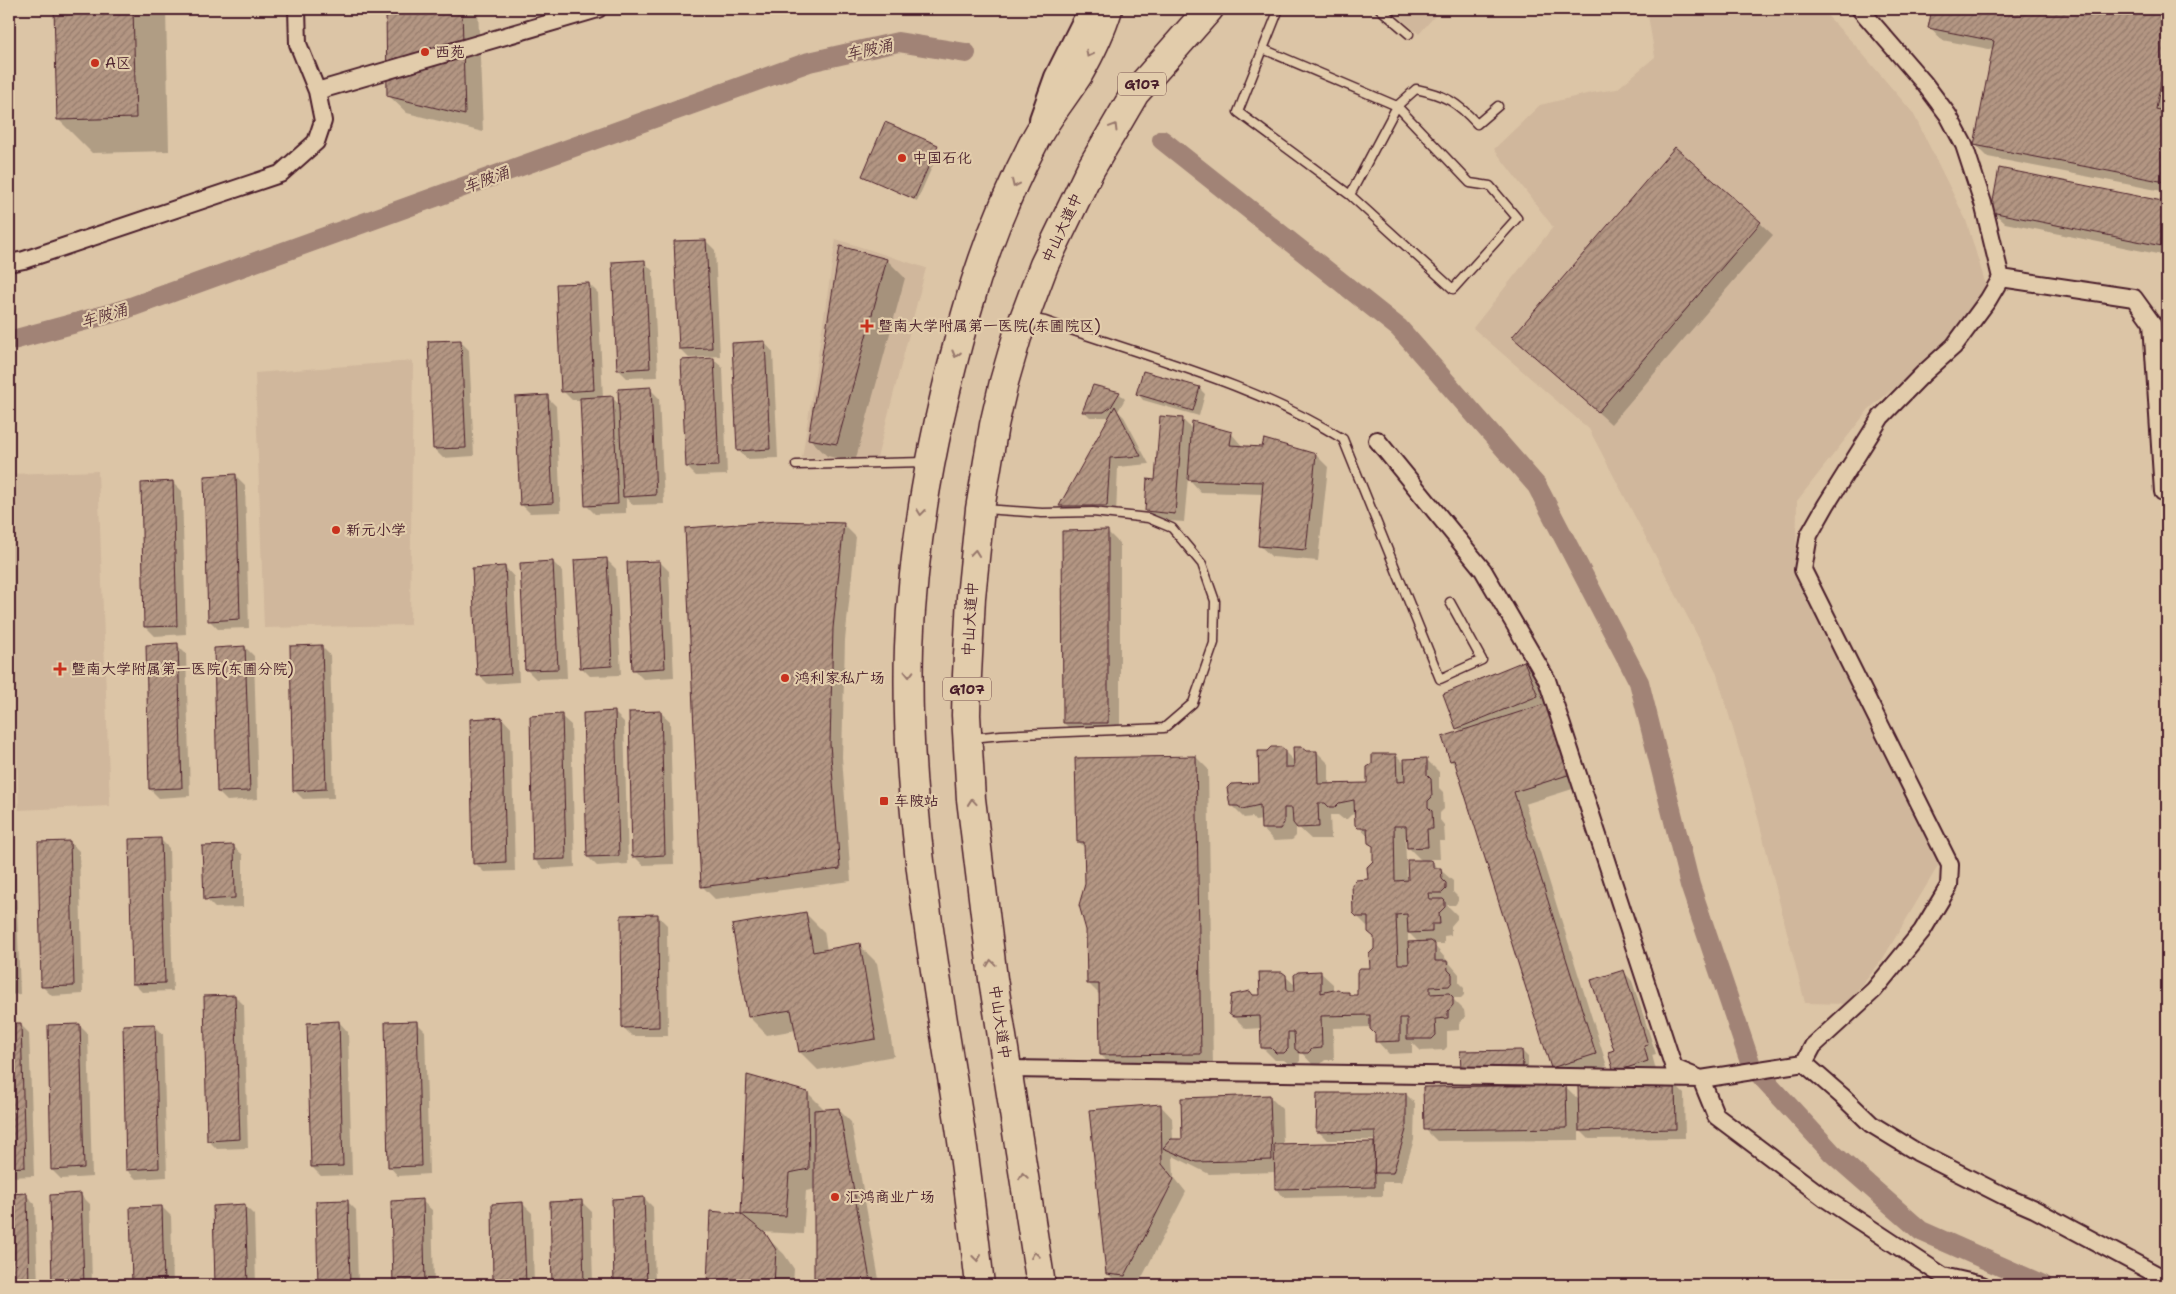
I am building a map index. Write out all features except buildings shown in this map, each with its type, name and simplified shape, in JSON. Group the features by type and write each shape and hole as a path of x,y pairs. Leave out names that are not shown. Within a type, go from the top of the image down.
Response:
{"highway":[{"name":"中山大道中","path":"1041,1285 1007,1069 984,909 971,799 968,738 969,630 980,508 994,425 1004,382 1024,317 1044,265 1112,130 1135,93 1209,9"},
{"path":"980,1285 960,1130 936,979 912,779 909,658 911,615 919,525 930,462 966,314 981,265 1000,216 1035,140 1092,50 1090,10"}],"street":[{"path":"9,263 24,260 280,174 316,142 323,121 317,90 298,44 297,9"},
{"path":"317,90 598,9"},
{"path":"1804,1064 1813,1046 1874,990 1922,931 1949,886 1950,865 1804,570 1810,535 1826,505 1881,417 1923,374 1954,346 2002,278 1983,203 1964,145 1948,115 1924,83 1860,9"},
{"path":"2002,278 2134,298 2160,324 2163,492"},
{"path":"1377,440 1483,570 1547,680 1674,1068 1701,1079 1716,1116 1826,1198 1944,1276 1982,1285"},
{"path":"1007,1069 1701,1079 1804,1064 1842,1096 1871,1124 1917,1152 2034,1209 2167,1280"}],"lane":[{"path":"1263,49 1398,106 1470,183 1490,186 1517,218 1453,289 1350,195 1238,112 1263,49 1279,9"},
{"path":"1380,9 1409,34"},
{"path":"1350,195 1398,106 1416,90 1436,93 1461,106 1477,124 1498,106"},
{"path":"1024,317 1045,321 1160,358 1261,396 1312,420 1343,440 1440,679 1482,660 1450,602"},
{"path":"796,465 930,462"},
{"path":"968,738 1164,728 1193,703 1214,643 1215,601 1202,564 1172,528 1148,518 1103,513 1042,513 980,508"}],"shaded area":[{"path":"1390,9 1441,9 1419,34"},
{"path":"1647,9 1821,9 1855,45 1913,113 1966,220 1988,292 1966,328 1869,409 1797,501 1796,569 1944,856 1882,960 1847,1004 1805,1003 1751,790 1716,671 1589,429 1473,328 1553,227 1494,149 1540,105 1617,89 1655,57"},
{"name":"暨南大学附属第一医院(东圃院区)","path":"836,239 926,268 877,458 802,458"},
{"name":"新元小学","path":"413,361 410,625 264,628 255,373"},
{"name":"暨南大学附属第一医院(东圃分院)","path":"98,471 110,806 19,810 9,532 9,474"}],"waterway":[{"name":"车陂涌","path":"9,341 120,311 809,62 898,42 966,53"},
{"path":"1162,140 1399,328 1537,486 1639,682 1690,885 1751,1065 1832,1153 1921,1231 2043,1285"}],"place":[{"name":"西苑","path":"425,52"},
{"name":"A区","path":"95,63"},
{"name":"中国石化","path":"902,158"},
{"name":"暨南大学附属第一医院(东圃院区)","path":"867,326"},
{"name":"新元小学","path":"336,530"},
{"name":"暨南大学附属第一医院(东圃分院)","path":"60,669"},
{"name":"鸿利家私广场","path":"785,678"},
{"name":"车陂站","path":"884,801"},
{"name":"汇鸿商业广场","path":"835,1197"}]}
